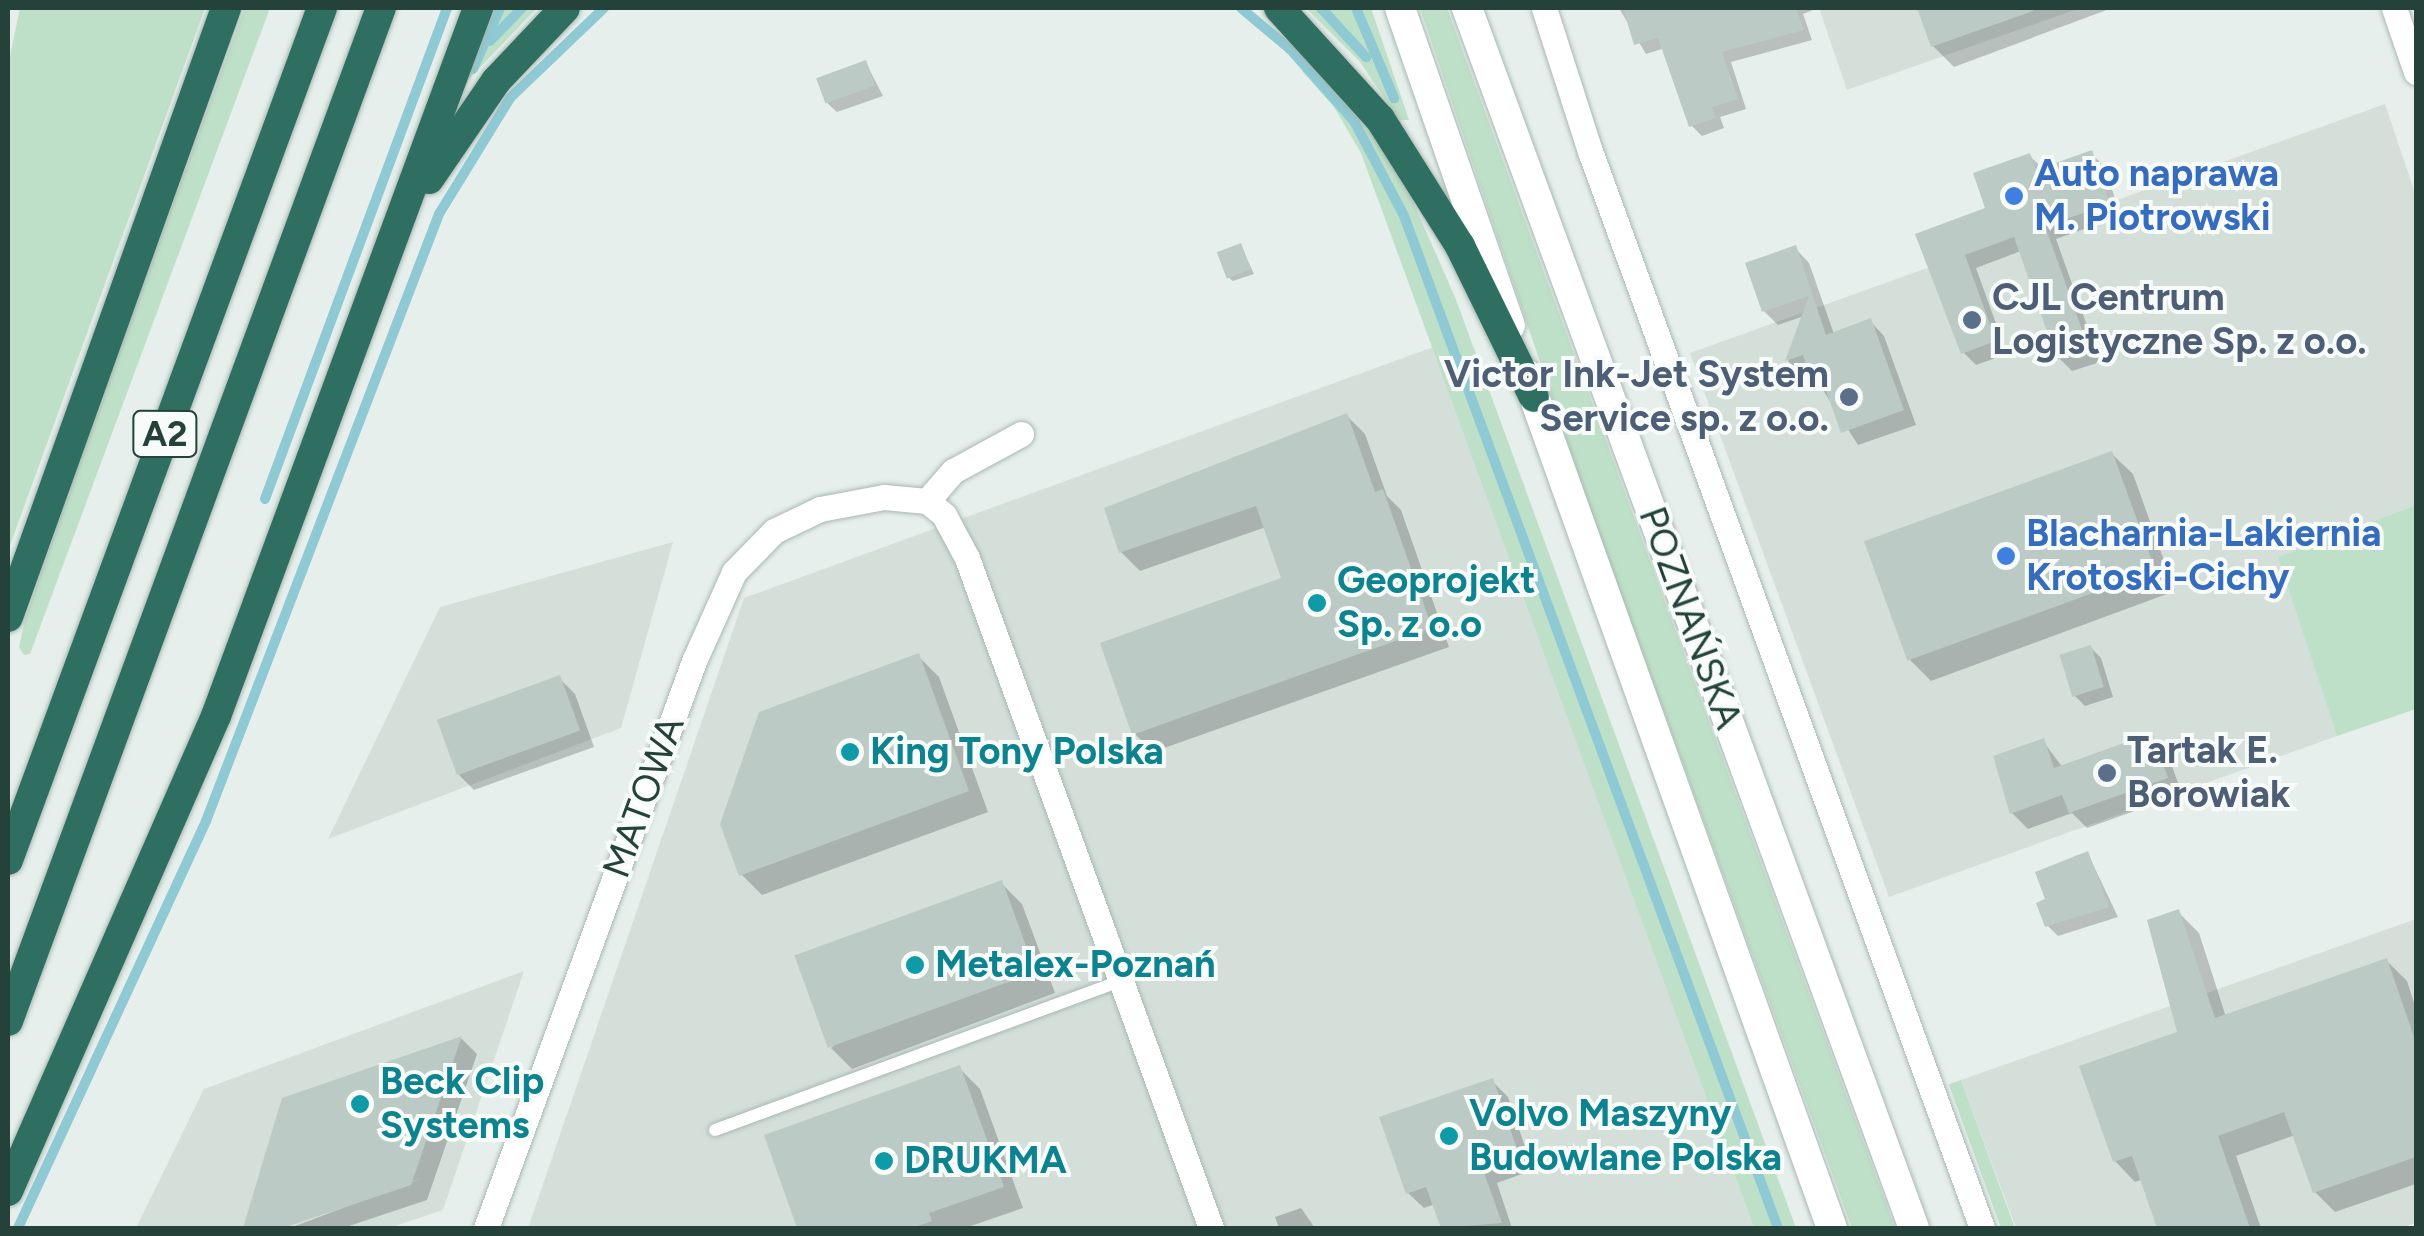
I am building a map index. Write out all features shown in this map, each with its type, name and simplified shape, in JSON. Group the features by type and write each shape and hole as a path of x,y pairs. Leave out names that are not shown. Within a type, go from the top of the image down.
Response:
{"highway":[{"path":"8,617 226,8"},
{"name":"A2","path":"8,860 322,8"},
{"name":"A2","path":"8,1022 380,8"},
{"path":"8,1191 176,815 478,8"},
{"path":"385,261 458,134 527,44 565,8"},
{"path":"1279,8 1380,119 1460,246 1534,397"}],"main road":[{"name":"POZNAŃSKA","path":"1400,8 1534,397 1832,1228"},
{"name":"POZNAŃSKA","path":"1467,8 1914,1228"}],"street":[{"path":"1544,8 1596,170 1982,1228"},
{"path":"2394,8 2416,72"},
{"path":"1021,434 954,471 927,500 963,546 1211,1228"},
{"name":"MATOWA","path":"486,1228 694,661 734,572 774,532 820,510 884,497 927,500"}],"lane":[{"path":"715,1130 1121,981"}],"shaded area":[{"path":"1819,8 2080,8 1847,90"},
{"path":"2385,104 2416,196 2416,505 2279,557 2337,736 1889,897 1690,353"},
{"path":"1433,347 1754,1228 528,1228 744,598"},
{"path":"673,542 621,728 328,839 440,607"},
{"path":"2416,919 2416,1223 2400,1228 2016,1228 1961,1080"},
{"path":"524,971 443,1210 389,1228 136,1228 204,1089"}],"green space":[{"path":"20,8 205,8 8,551 8,66"},
{"path":"245,8 270,8 30,654 24,655 19,647 25,620 94,417"},
{"path":"489,8 537,8 465,83"},
{"path":"1306,8 1371,8 1409,120 1399,120 1360,62"},
{"path":"1420,8 1447,8 1895,1228 1852,1228 1588,503"},
{"path":"1315,57 1362,113 1410,195 1455,297 1796,1228 1754,1228 1361,153 1334,107 1302,71"},
{"path":"2416,505 2416,709 2337,736 2278,557"},
{"path":"1961,1080 2015,1228 2001,1228 1949,1084"}],"building":[{"path":"1623,8 1796,8 1804,30 1722,52 1738,99 1712,107 1716,118 1689,127 1658,38 1634,45"},
{"path":"1917,8 2032,8 2033,11 1931,47"},
{"path":"866,60 875,85 825,103 816,78"},
{"path":"2092,150 2110,204 2045,226 2089,349 2057,360 2014,237 1965,255 1996,341 1961,354 1915,234 1985,208 1973,173 2030,153 2036,170"},
{"path":"1241,243 1251,269 1227,278 1217,252"},
{"path":"1796,245 1826,335 1871,318 1904,410 1841,433 1822,379 1812,383 1803,355 1785,361 1809,296 1762,312 1745,263"},
{"name":"Geoprojekt Sp. z o.o","path":"1347,413 1375,492 1383,489 1432,628 1132,735 1100,643 1281,578 1256,506 1119,553 1104,508"},
{"path":"2112,451 2155,570 1907,661 1864,541"},
{"path":"2091,645 2104,687 2072,697 2059,655"},
{"name":"King Tony Polska","path":"919,653 969,791 739,876 720,824 759,712"},
{"path":"560,675 580,730 457,775 437,720"},
{"path":"2152,733 2168,778 2069,813 2062,795 2010,814 1993,756 2044,738 2054,768"},
{"path":"2088,851 2109,907 2045,927 2036,903 2045,899 2035,872"},
{"name":"Metalex-Poznań","path":"1002,880 1036,972 828,1048 794,956"},
{"path":"2179,909 2215,1018 2387,958 2416,1043 2416,1157 2313,1193 2284,1112 2218,1136 2250,1228 2157,1228 2132,1156 2113,1162 2079,1066 2177,1032 2147,920"},
{"path":"462,1036 411,1185 283,1228 243,1228 282,1098"},
{"name":"DRUKMA","path":"960,1065 1004,1187 929,1213 932,1221 912,1228 797,1228 764,1135"},
{"name":"Volvo Maszyny Budowlane Polska","path":"1493,1078 1519,1155 1482,1167 1502,1223 1441,1228 1426,1187 1406,1194 1379,1117"}],"waterway":[{"path":"265,499 447,8"},
{"path":"473,69 500,8"},
{"path":"490,41 522,8"},
{"path":"18,1228 206,821 439,214 510,98 604,8"},
{"path":"1241,8 1290,49 1354,121 1404,216 1778,1228"},
{"path":"1321,8 1366,57"},
{"path":"1356,8 1394,98"}],"place":[{"name":"Auto naprawa M. Piotrowski","path":"2014,196"},
{"name":"CJL Centrum Logistyczne Sp. z o.o.","path":"1972,320"},
{"name":"Victor Ink-Jet System Service sp. z o.o.","path":"1849,397"},
{"name":"Blacharnia-Lakiernia Krotoski-Cichy","path":"2006,556"},
{"name":"Geoprojekt Sp. z o.o","path":"1317,603"},
{"name":"King Tony Polska","path":"850,752"},
{"name":"Tartak E. Borowiak","path":"2107,773"},
{"name":"Metalex-Poznań","path":"915,965"},
{"name":"Beck Clip Systems","path":"360,1104"},
{"name":"Volvo Maszyny Budowlane Polska","path":"1449,1136"},
{"name":"DRUKMA","path":"884,1161"}]}
